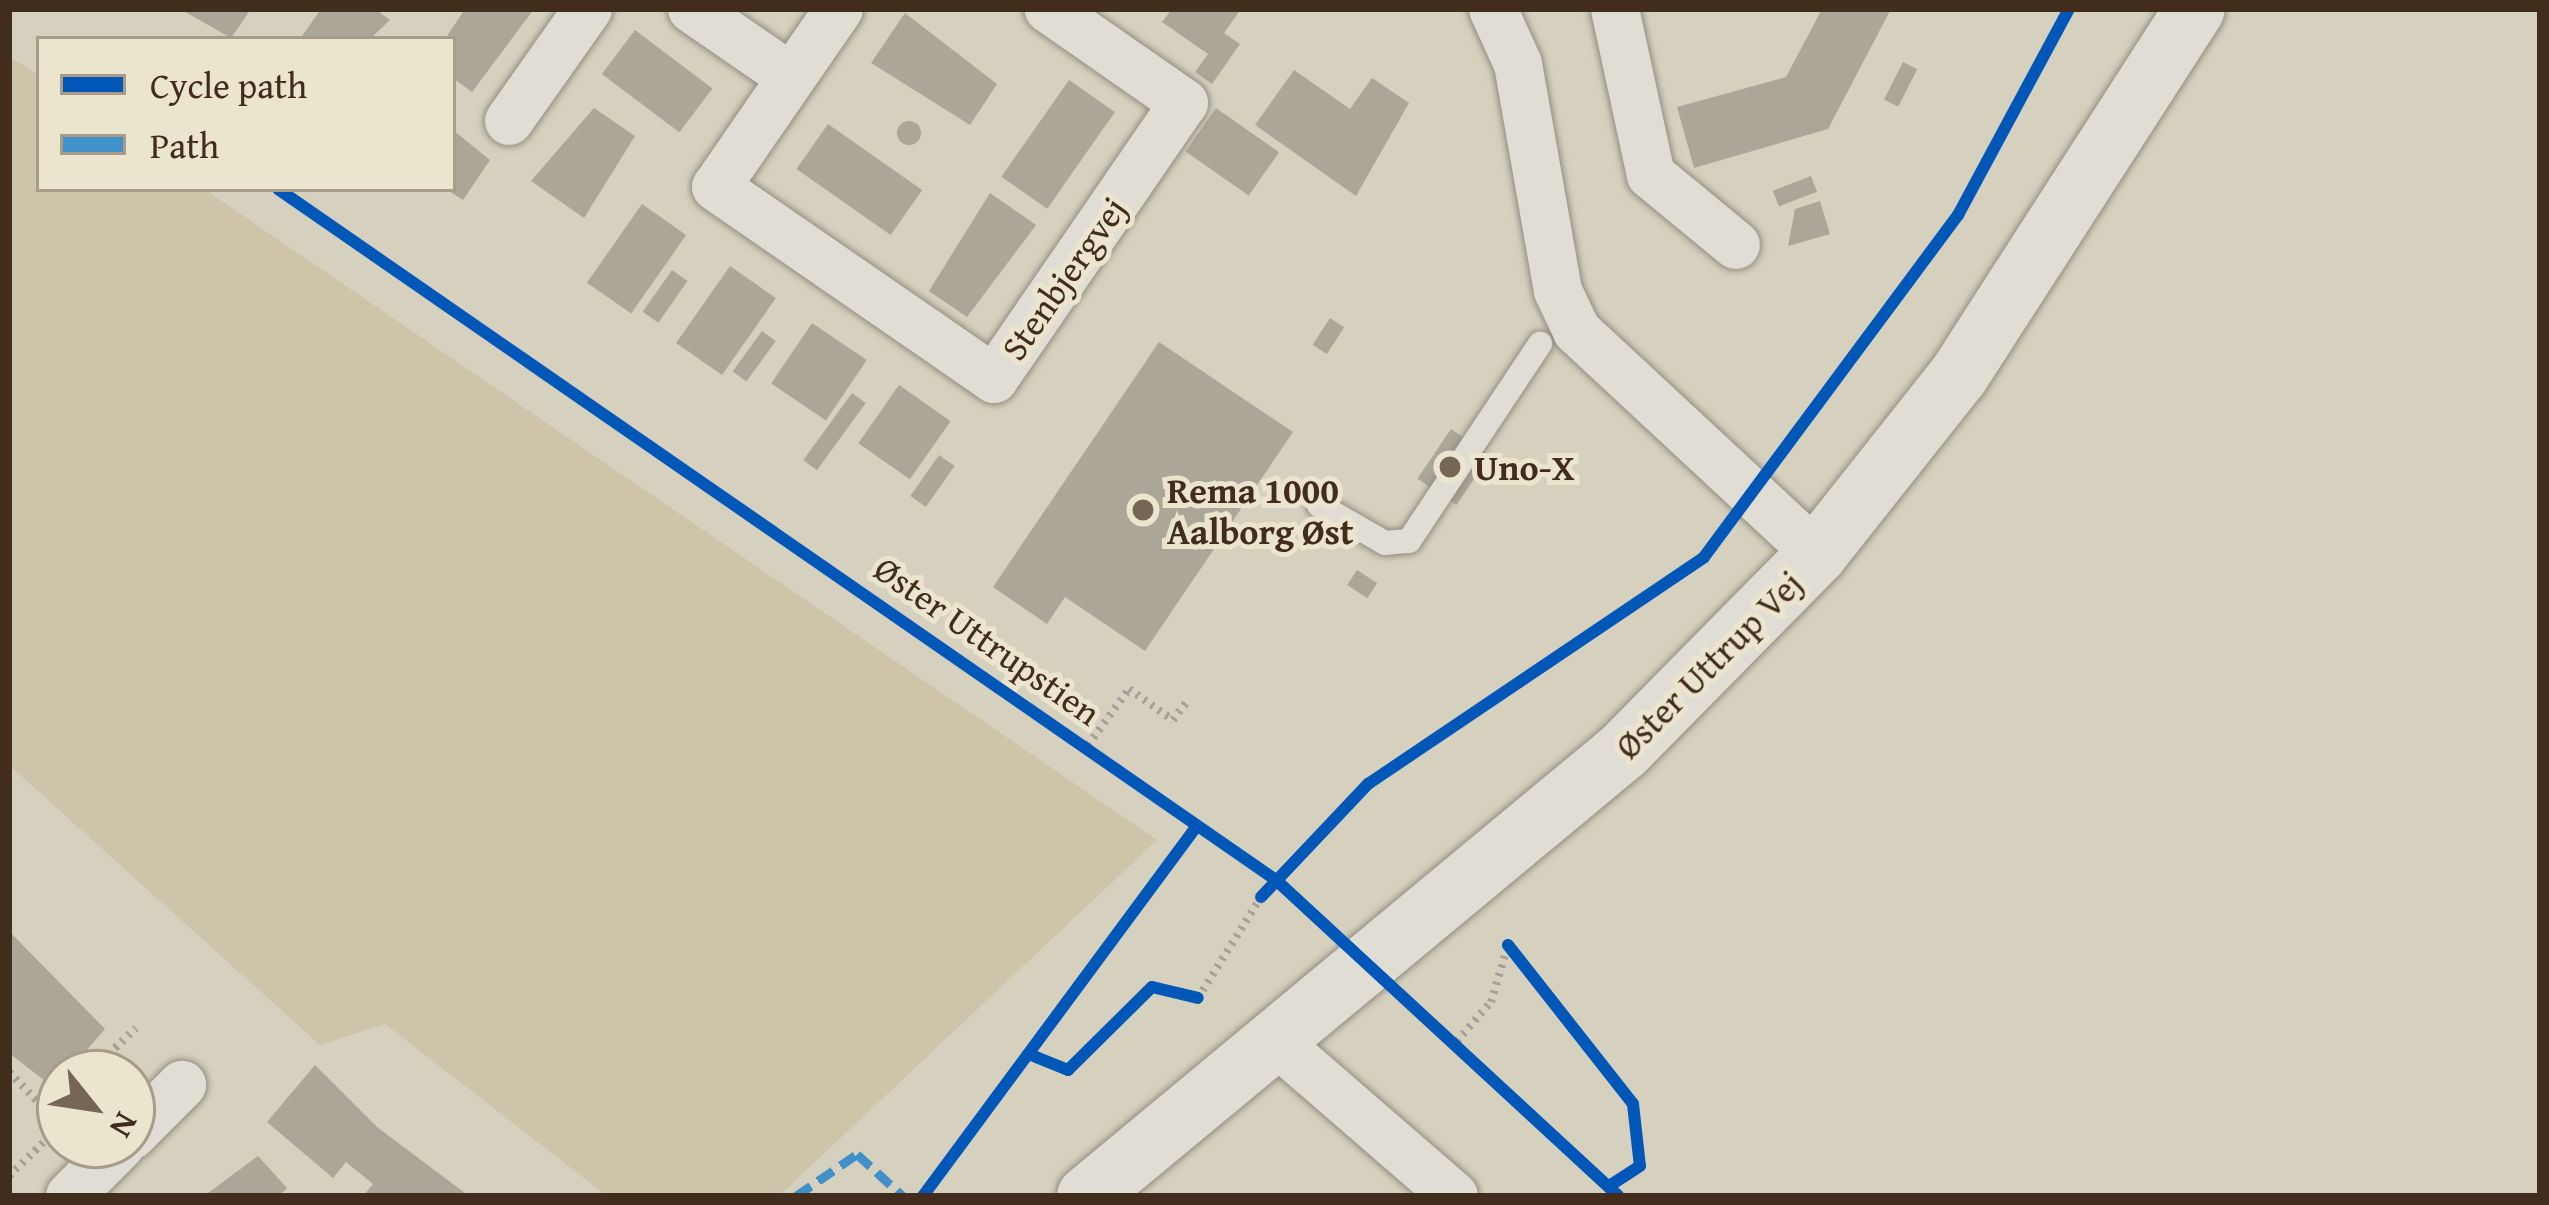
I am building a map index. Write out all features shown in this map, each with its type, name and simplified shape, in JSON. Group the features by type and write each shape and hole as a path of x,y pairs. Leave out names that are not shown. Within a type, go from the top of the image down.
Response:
{"street":[{"path":"509,121 588,9"},
{"path":"692,9 791,77"},
{"name":"Stenbjergvej","path":"838,9 716,187 994,379 1184,103 1049,9"},
{"path":"1492,9 1518,64 1558,291 1577,331 1817,554"},
{"path":"1616,9 1651,175 1736,245"},
{"name":"Øster Uttrup Vej","path":"1087,1196 1623,752 1817,554 1972,356 2195,9"},
{"path":"1274,1040 1454,1196"},
{"path":"156,1111 182,1085"},
{"path":"70,1196 98,1169"}],"lane":[{"path":"1319,505 1385,543 1409,541 1540,344"}],"path":[{"path":"1088,745 1129,688 1173,720 1189,699"},
{"path":"1184,986 1198,998 1276,880"},
{"path":"1508,945 1522,963"},
{"path":"1451,1048 1491,1001 1508,945"},
{"path":"114,1049 136,1028"},
{"path":"1436,1034 1469,1064"},
{"path":"9,1072 36,1100"},
{"path":"9,1176 36,1149"}],"shaded area":[{"path":"9,56 36,74 36,192 208,192 1157,840 779,1196 607,1196 385,1024 320,1045 9,765"}],"building":[{"path":"180,9 251,9 232,36"},
{"path":"321,9 375,9 390,20 373,36 302,36"},
{"path":"465,9 534,9 472,92 456,80 456,36 447,36"},
{"path":"1172,9 1241,9 1224,33 1240,44 1212,84 1195,72 1208,54 1162,22"},
{"path":"1822,9 1891,9 1828,129 1694,168 1677,107 1786,77"},
{"path":"905,13 997,84 970,125 871,63"},
{"path":"635,30 712,88 679,132 602,74"},
{"path":"1903,62 1917,69 1898,107 1884,99"},
{"path":"1294,70 1350,109 1372,78 1409,103 1356,196 1255,125"},
{"path":"1069,80 1115,112 1047,209 1001,177"},
{"path":"594,108 635,136 584,218 531,181"},
{"path":"1216,108 1279,152 1249,196 1186,151"},
{"path":"909,121 918,124 918,142 909,145 900,142 897,133 900,124"},
{"path":"828,124 922,190 891,235 796,169"},
{"path":"456,132 490,160 463,200 451,192 456,192"},
{"path":"1811,176 1817,192 1779,207 1773,191"},
{"path":"990,193 1036,225 967,317 929,291"},
{"path":"1820,201 1830,234 1788,246 1795,209"},
{"path":"642,204 686,235 631,314 587,283"},
{"path":"730,266 776,298 722,375 676,343"},
{"path":"672,270 688,281 658,323 643,312"},
{"path":"1330,318 1344,327 1327,354 1313,345"},
{"path":"812,323 867,360 826,420 771,384"},
{"path":"762,331 776,341 746,381 733,371"},
{"name":"Rema 1000 Aalborg Øst","path":"1159,342 1293,432 1145,651 1065,597 1047,624 993,587"},
{"path":"899,385 951,421 910,479 858,443"},
{"path":"852,393 866,403 817,470 803,460"},
{"path":"1451,429 1490,455 1456,505 1417,479"},
{"path":"939,455 955,466 926,507 910,496"},
{"path":"1357,570 1377,583 1367,598 1347,585"},
{"path":"9,931 105,1029 88,1049 36,1049 36,1074 9,1053"},
{"path":"315,1065 377,1127 469,1196 363,1196 373,1184 346,1162 333,1178 267,1122"},
{"path":"258,1156 287,1188 279,1196 204,1196"}],"marked path":[{"path":"796,1196 857,1154 903,1196"}],"cycle path":[{"path":"1261,897 1368,784 1704,557 1958,215 2069,9"},
{"name":"Øster Uttrupstien","path":"282,192 1276,880 1619,1196"},
{"path":"923,1196 1197,826"},
{"path":"1508,945 1633,1104 1640,1166 1609,1186"},
{"path":"1031,1055 1068,1070 1152,987 1198,998"}],"place":[{"name":"Uno-X","path":"1450,467"},
{"name":"Rema 1000 Aalborg Øst","path":"1143,510"}]}
